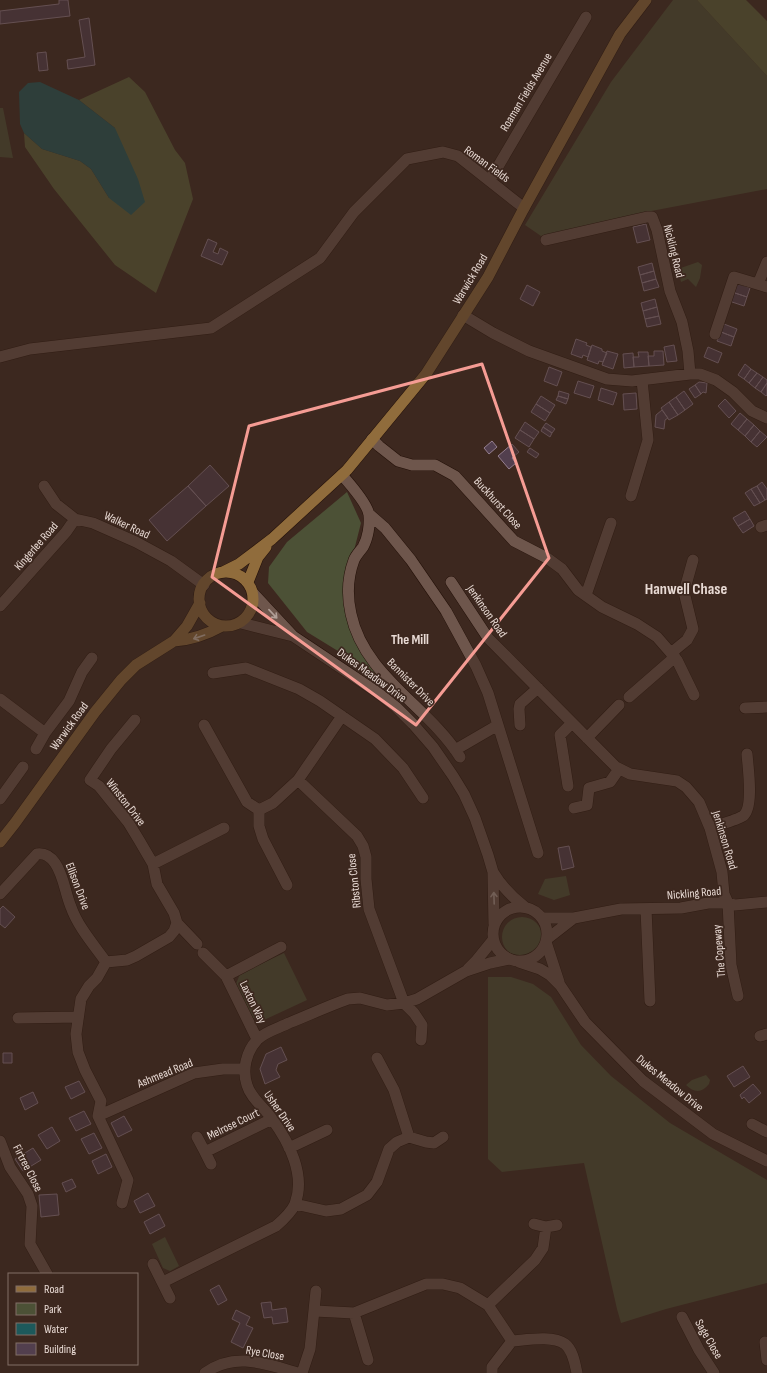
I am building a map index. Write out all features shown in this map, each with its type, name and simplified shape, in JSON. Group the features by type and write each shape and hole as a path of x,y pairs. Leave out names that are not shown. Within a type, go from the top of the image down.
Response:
{"main road":[{"name":"Warwick Road","path":"223,572 239,564 272,539 342,475 426,374 488,277 524,208 620,34 646,0"},
{"name":"Warwick Road","path":"248,582 258,557 272,539"},
{"path":"223,572 240,576 248,582 253,593 254,602 252,610 241,623 228,627 214,624 202,612 199,597 204,585 216,574 223,572"},
{"name":"Warwick Road","path":"0,842 95,712 121,680 136,665 174,641 187,626 200,603"},
{"name":"Warwick Road","path":"174,641 189,640 199,637 222,626"}],"street":[{"name":"Roaman Fields Avenue","path":"490,180 586,17"},
{"name":"Roman Fields","path":"0,357 30,349 211,328 320,258 354,212 407,159 443,152 458,156 524,208"},
{"name":"Nickling Road","path":"546,240 617,223 652,217 657,230 670,291 682,322 688,351 690,374"},
{"path":"715,334 734,277 763,286 767,262"},
{"path":"463,315 493,333 528,351 607,379 632,381 700,374 716,380 733,392 752,411 767,418"},
{"path":"631,496 648,440 642,380"},
{"name":"Buckhurst Close","path":"372,439 398,461 412,465 435,465 455,476 514,541 547,558 562,569 578,590 602,607 637,624 656,637 673,655 694,695"},
{"path":"342,475 362,500 369,514 385,528 411,560 446,611 476,666 488,692 538,853"},
{"name":"Walker Road","path":"44,486 56,504 75,519 93,523 136,542 171,562 204,585"},
{"name":"Bannister Drive","path":"369,514 368,533 363,546 355,558 349,576 350,613 364,647 375,665 437,727 457,754 498,725"},
{"name":"Kingerlee Road","path":"0,606 66,532 75,519"},
{"path":"586,595 611,524"},
{"path":"628,697 673,655 687,640 693,629 684,592 693,560"},
{"name":"Jenkinson Road","path":"451,582 488,638 616,767 630,774 677,781 686,787 699,802 710,828 722,872 724,894 728,903"},
{"name":"Dukes Meadow Drive","path":"253,593 293,636 377,692 396,707 433,747 464,794 475,818 493,872 500,884 525,907"},
{"name":"Dukes Meadow Drive","path":"241,623 293,636"},
{"path":"36,749 45,733 70,701 82,672 92,658"},
{"path":"213,673 246,668 299,689 375,739 403,768 424,798"},
{"path":"520,725 520,704 538,688"},
{"path":"0,699 45,733"},
{"path":"587,738 619,706"},
{"path":"745,708 767,707"},
{"path":"259,810 273,803 298,780 342,716"},
{"name":"Winston Drive","path":"135,720 110,749 90,780 99,786 128,822 153,864 157,884 174,913 177,923"},
{"path":"568,786 560,735 572,723"},
{"path":"204,725 247,802 259,810"},
{"path":"710,828 743,816 747,810 750,801 747,754"},
{"path":"0,800 23,767"},
{"path":"574,808 587,805 589,788 610,782 619,769"},
{"name":"Ribston Close","path":"298,780 357,836 363,846 366,856 366,879 369,909 404,1003"},
{"path":"259,810 259,826 263,840 287,885"},
{"path":"153,864 224,828"},
{"name":"Ellison Drive","path":"0,894 37,854 42,853 49,856 56,864 71,907 77,919 106,962"},
{"name":"Dukes Meadow Drive","path":"493,872 494,924"},
{"name":"Nickling Road","path":"543,918 574,918 621,909 681,908 708,903 728,903 735,905 767,902"},
{"name":"The Copeway","path":"728,903 731,965 738,996"},
{"path":"244,1068 247,1057 257,1039 274,1030 348,999 360,998 387,1004 404,1003 417,999 466,971 490,963 514,960 527,961 534,958 540,953 547,941 547,929 543,918 534,910 519,906 507,910 497,918 492,934 493,940 499,952 514,960"},
{"path":"646,909 650,1001"},
{"name":"Nickling Road","path":"547,941 574,918"},
{"path":"122,1203 128,1180 98,1116 101,1101 85,1070 78,1052 76,1034 81,999 89,986 97,978 106,962 127,960 136,956 169,937 174,931 177,923 197,944"},
{"path":"466,971 493,940"},
{"name":"Dukes Meadow Drive","path":"547,941 560,985"},
{"name":"Laxton Way","path":"226,976 281,947"},
{"name":"Laxton Way","path":"203,953 226,976 257,1039"},
{"name":"Dukes Meadow Drive","path":"514,960 540,969 550,975 560,985 585,1022 643,1081 712,1134 767,1161"},
{"path":"404,1003 414,1013 422,1025 421,1040"},
{"path":"18,1018 78,1017"},
{"path":"377,1058 394,1090 409,1137"},
{"name":"Ashmead Road","path":"98,1116 194,1073 244,1068"},
{"name":"Usher Drive","path":"163,1282 276,1226 286,1219 295,1204 299,1186 297,1172 289,1148 272,1119 254,1098 247,1086 244,1068"},
{"name":"Melrose Court","path":"205,1152 272,1119"},
{"path":"752,1124 767,1132"},
{"path":"289,1148 327,1130"},
{"name":"Melrose Court","path":"197,1137 211,1164"},
{"path":"295,1204 326,1211 341,1209 367,1195 377,1182 389,1149 397,1142 409,1137 434,1143 443,1137"},
{"name":"Firtree Close","path":"0,1142 10,1167 28,1194 32,1206 30,1244 47,1273"},
{"path":"488,1304 535,1260 542,1248 552,1226 534,1224"},
{"path":"153,1264 170,1298"},
{"path":"315,1311 354,1313 426,1284 443,1284 460,1288 488,1304 512,1341"},
{"path":"302,1373 310,1349 316,1291"},
{"path":"354,1313 368,1360"},
{"name":"Sage Close","path":"682,1318 699,1350 714,1373"},
{"path":"492,1373 492,1367 512,1341 552,1339 565,1344 572,1354 577,1373"},
{"path":"765,1342 767,1360"},
{"name":"Rye Close","path":"205,1373 217,1365 232,1361 267,1364 298,1373"}],"highlighted area":[{"path":"482,364 549,558 416,725 212,577 249,426"}],"green space":[{"path":"673,0 697,0 767,76 767,189 646,212 541,236 525,225 611,82"},
{"path":"697,0 746,0 767,21 767,76"},
{"path":"129,77 145,92 175,150 185,163 193,199 156,293 115,265 54,189 25,147 24,133 42,149 80,161 91,169 109,198 115,128 79,100"},
{"path":"0,108 3,108 13,158 0,157"},
{"path":"698,262 702,265 700,278 696,287 688,279 681,282 678,269"},
{"path":"347,492 361,523 344,590 349,625 377,675 307,632 268,583 269,567 287,542"},
{"path":"566,876 570,895 554,900 538,894 545,879"},
{"path":"522,917 536,923 542,937 536,951 522,957 508,951 502,937 508,923"},
{"path":"284,953 307,1000 264,1020 252,1018 236,984 240,974"},
{"path":"488,977 511,977 533,984 551,997 581,1045 611,1076 670,1123 767,1180 767,1283 666,1309 621,1323 584,1163 502,1172 488,1159"},
{"path":"706,1075 710,1080 709,1084 704,1089 695,1091 686,1085 692,1080"},
{"path":"165,1237 179,1266 170,1271 163,1268 152,1244"}],"water":[{"path":"40,82 79,100 115,128 138,179 145,202 131,215 109,198 91,169 80,161 42,149 24,133 20,124 19,92 28,83"}],"building":[{"path":"59,0 68,0 70,16 0,24 0,11 59,4"},
{"path":"89,18 95,65 68,69 67,60 85,57 79,20"},
{"path":"46,52 48,70 39,71 37,53"},
{"path":"646,224 650,240 637,243 633,227"},
{"path":"208,239 217,243 213,252 218,254 220,248 228,252 222,265 201,256"},
{"path":"652,263 654,271 640,275 638,267"},
{"path":"654,271 656,279 642,283 640,275"},
{"path":"656,279 659,287 644,291 642,283"},
{"path":"735,282 750,288 747,297 732,292"},
{"path":"527,285 540,292 533,306 520,299"},
{"path":"732,292 747,297 744,306 729,301"},
{"path":"655,299 657,307 643,311 641,303"},
{"path":"657,307 659,316 645,319 643,311"},
{"path":"659,316 661,324 647,327 645,319"},
{"path":"724,324 737,329 734,337 721,332"},
{"path":"721,332 734,337 731,346 717,341"},
{"path":"576,339 587,343 586,345 591,347 588,357 583,355 582,358 571,354"},
{"path":"592,345 607,353 603,362 599,361 598,364 587,360"},
{"path":"674,345 677,361 667,362 664,347"},
{"path":"708,347 722,353 718,363 704,357"},
{"path":"607,351 618,354 613,369 602,365"},
{"path":"654,351 663,351 664,365 649,366 648,356 654,356"},
{"path":"638,352 648,352 649,366 634,367 633,357 639,357"},
{"path":"633,353 634,367 624,368 623,354"},
{"path":"745,364 751,369 744,379 738,375"},
{"path":"549,367 562,372 557,386 544,381"},
{"path":"751,369 757,373 749,383 744,379"},
{"path":"757,373 763,377 755,388 749,383"},
{"path":"763,377 767,380 767,383 761,392 755,388"},
{"path":"578,381 594,386 590,398 574,393"},
{"path":"699,382 707,383 706,393 703,392 701,394 695,385"},
{"path":"767,383 767,395 766,396 761,392"},
{"path":"695,385 701,394 695,398 689,389"},
{"path":"601,388 617,393 613,405 598,400"},
{"path":"559,391 569,394 568,399 558,396"},
{"path":"684,391 693,404 685,410 676,397"},
{"path":"636,393 637,409 624,410 623,394"},
{"path":"541,396 555,405 550,413 536,404"},
{"path":"558,396 568,399 566,404 556,400"},
{"path":"676,397 685,410 678,415 669,402"},
{"path":"725,399 736,411 729,418 718,406"},
{"path":"669,402 678,415 669,420 661,408"},
{"path":"536,404 550,413 545,421 531,412"},
{"path":"662,410 668,418 665,420 664,429 655,427 656,415"},
{"path":"740,413 747,419 738,430 731,424"},
{"path":"747,419 754,425 745,436 738,430"},
{"path":"525,422 539,432 534,439 520,430"},
{"path":"546,423 555,429 552,433 543,427"},
{"path":"754,425 760,431 751,442 745,436"},
{"path":"543,427 552,433 550,437 541,431"},
{"path":"520,430 534,439 529,447 515,438"},
{"path":"760,431 767,437 757,447 751,442"},
{"path":"492,441 497,447 489,454 484,448"},
{"path":"512,444 519,452 512,458 516,463 509,469 498,456"},
{"path":"530,448 539,454 536,458 527,452"},
{"path":"210,465 229,486 206,506 188,486"},
{"path":"762,482 767,489 767,499 765,500 757,486"},
{"path":"188,486 206,506 167,541 149,520"},
{"path":"757,486 765,500 760,503 751,489"},
{"path":"751,489 760,503 754,506 745,493"},
{"path":"745,511 750,519 738,526 733,518"},
{"path":"750,519 754,526 743,533 738,526"},
{"path":"569,846 574,867 562,870 558,848"},
{"path":"3,906 15,917 5,928 0,924 0,909"},
{"path":"281,1047 287,1060 278,1064 276,1070 280,1077 265,1084 260,1069 266,1054"},
{"path":"3,1053 12,1053 12,1063 3,1063"},
{"path":"743,1066 750,1077 734,1087 727,1076"},
{"path":"79,1081 85,1092 71,1099 65,1087"},
{"path":"753,1084 761,1093 749,1103 744,1097 742,1099 740,1095"},
{"path":"33,1092 38,1103 25,1110 20,1098"},
{"path":"84,1111 91,1124 76,1131 69,1118"},
{"path":"124,1116 132,1130 118,1137 111,1123"},
{"path":"52,1127 60,1141 47,1149 38,1135"},
{"path":"94,1133 102,1148 89,1154 81,1139"},
{"path":"33,1148 41,1160 23,1171 15,1159"},
{"path":"106,1154 112,1167 98,1174 92,1161"},
{"path":"72,1179 76,1187 66,1192 62,1183"},
{"path":"148,1193 155,1206 140,1213 134,1201"},
{"path":"57,1194 59,1215 41,1217 39,1195"},
{"path":"159,1214 165,1226 150,1234 144,1222"},
{"path":"219,1285 227,1300 218,1305 210,1290"},
{"path":"271,1302 272,1310 286,1308 288,1322 273,1324 272,1317 264,1318 261,1303"},
{"path":"236,1310 250,1317 246,1325 253,1328 243,1348 231,1342 240,1323 232,1319"}],"district":[{"name":"Hanwell Chase","path":"686,588"},
{"name":"The Mill","path":"410,639"}]}
